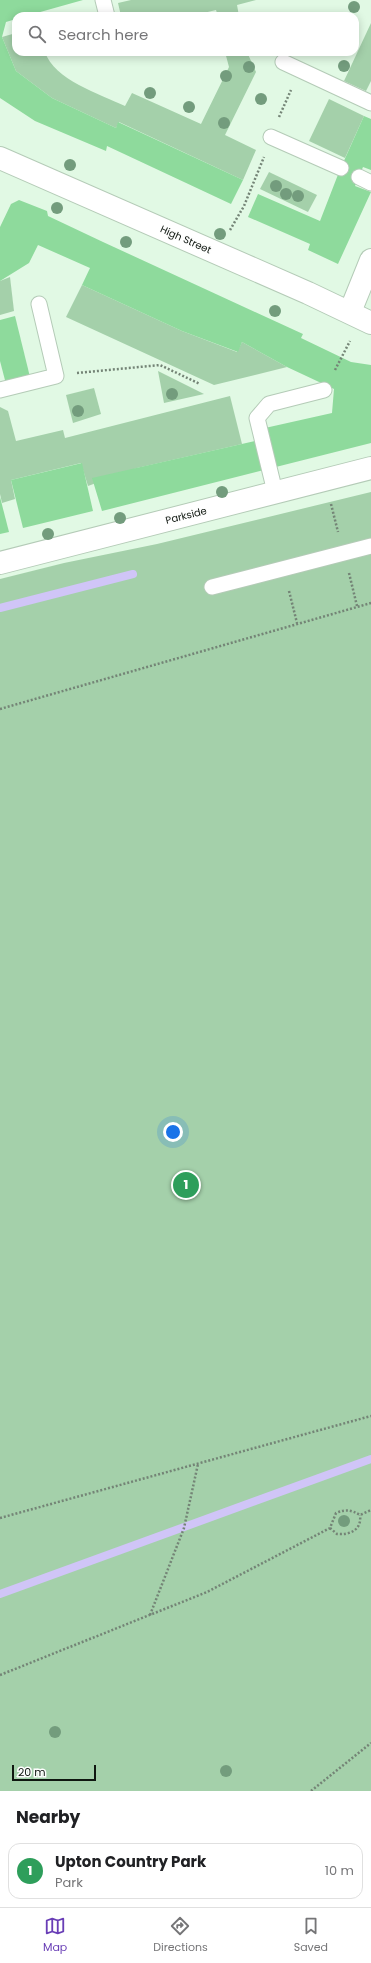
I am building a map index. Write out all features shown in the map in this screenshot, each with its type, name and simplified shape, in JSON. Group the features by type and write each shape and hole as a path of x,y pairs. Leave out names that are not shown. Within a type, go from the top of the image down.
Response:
{"street":[{"name":"High Street","path":"0,158 350,312 371,323"},
{"path":"350,312 371,260"},
{"name":"Parkside","path":"0,563 371,468"}],"lane":[{"path":"103,0 106,12"},
{"path":"283,62 371,103"},
{"path":"271,137 341,168"},
{"path":"0,390 56,376 39,304"},
{"path":"275,492 257,418 269,404 324,390"},
{"path":"212,587 371,546"}],"path":[{"path":"229,230 255,182 271,137 300,70"},
{"path":"324,390 350,341"},
{"path":"56,376 160,364 200,384"},
{"path":"322,480 344,553 357,606"},
{"path":"284,569 297,623"},
{"path":"0,709 371,603"},
{"path":"0,1518 371,1416"},
{"path":"150,1615 184,1528 198,1464"},
{"path":"0,1675 207,1592 330,1528 336,1513 344,1509 360,1515"},
{"path":"360,1515 371,1510"},
{"path":"330,1528 337,1534 348,1535 357,1529 360,1522 360,1515"},
{"path":"311,1791 371,1743"}],"green space":[{"path":"131,0 256,0 237,5 238,12 217,12 216,10 208,12 120,12 118,3"},
{"path":"371,23 371,81 366,91 344,81 356,56 359,56 359,49"},
{"path":"12,34 12,56 47,56 58,71 68,78 91,91 125,106 132,93 201,124 229,67 226,56 249,56 256,72 225,135 256,150 243,180 119,122 116,128 52,98 16,71 2,37"},
{"path":"329,99 364,116 345,158 309,141"},
{"path":"269,172 317,195 308,212 260,189"},
{"path":"10,277 14,311 0,315 0,281"},
{"path":"82,285 182,331 237,352 242,342 287,367 214,385 66,317"},
{"path":"158,371 204,394 164,403"},
{"path":"94,388 101,414 73,423 66,395"},
{"path":"230,396 242,444 137,468 88,486 81,463 11,480 15,499 2,503 0,494 0,407 8,411 16,441 63,430 65,438"},
{"path":"371,492 371,1791 0,1791 0,579 64,563 157,544"}],"building":[{"path":"0,0 83,0 40,12 12,12 12,20 6,22 2,37 16,71 52,98 116,128 118,122 243,180 231,204 107,146 106,151 35,121 0,98"},
{"path":"364,116 371,119 371,170 363,167 355,186 371,192 338,264 308,250 310,244 248,217 258,194 320,221 339,172"},
{"path":"19,200 47,211 48,216 103,242 303,334 301,338 351,362 371,365 371,443 102,511 92,478 255,441 265,428 332,413 334,389 287,367 242,342 238,352 182,331 82,285 90,268 38,245 29,263 0,281 0,227 11,204"},
{"path":"15,316 30,377 6,384 0,361 0,320"},
{"path":"82,463 93,511 23,528 11,480"},
{"path":"0,497 9,532 0,534"}],"waterway":[{"path":"0,608 133,574"},
{"path":"0,1594 371,1459"}],"place":[{"name":"Upton Country Park","path":"186,1185"}]}
